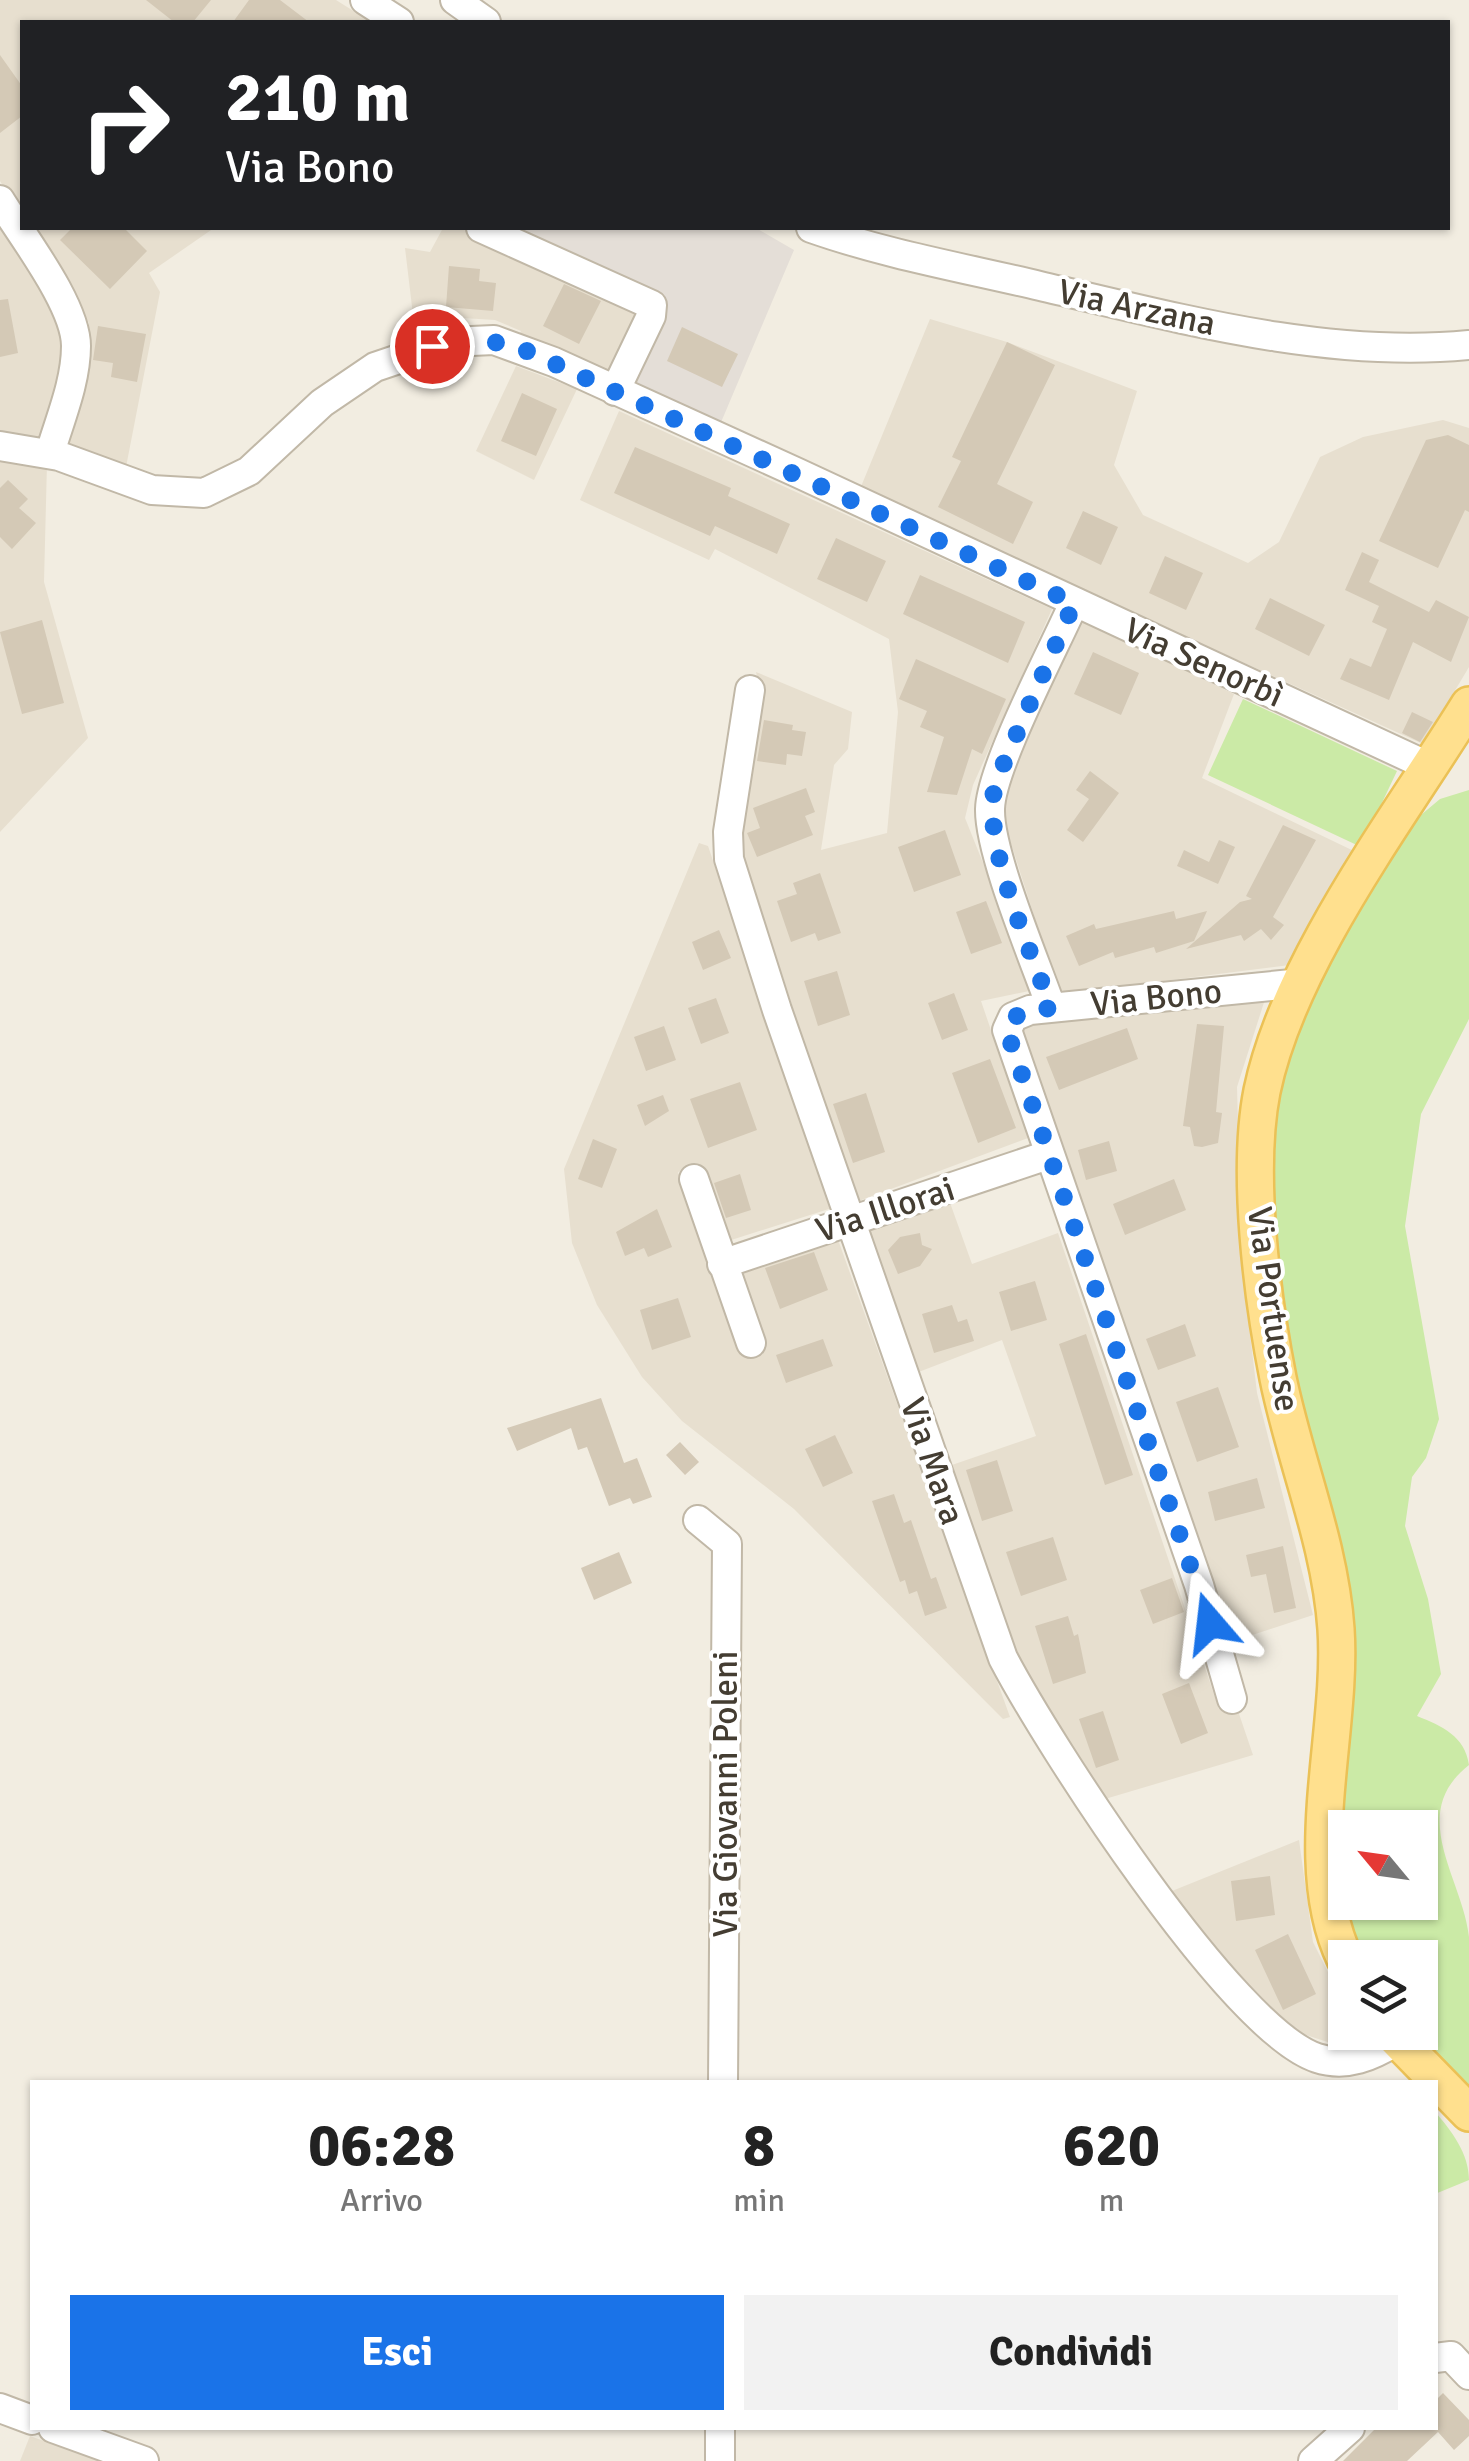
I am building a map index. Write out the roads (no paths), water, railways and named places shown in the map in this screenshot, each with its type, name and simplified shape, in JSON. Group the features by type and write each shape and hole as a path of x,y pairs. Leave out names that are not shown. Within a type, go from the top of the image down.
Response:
{"main road":[{"name":"Via Portuense","path":"1338,1940 1329,1914 1325,1878 1336,1668 1334,1611 1318,1527 1278,1375 1256,1180 1262,1093 1281,1030 1302,983 1350,895 1469,705"},
{"path":"1406,2050 1436,2080"},
{"path":"1438,2082 1469,2113"}],"street":[{"path":"365,0 396,20"},
{"path":"456,0 483,20"},
{"path":"0,200 66,312 76,337 69,390 50,453"},
{"path":"484,230 652,305 651,316 615,391"},
{"name":"Via Arzana","path":"818,230 919,258 1269,334 1388,347 1469,344"},
{"name":"Via Senorbì","path":"0,446 50,453 152,490 204,493 248,471 310,413 360,375 402,355 466,340 516,346 1430,767"},
{"path":"1051,1008 994,840 990,811 997,779 1074,603"},
{"name":"Via Mara","path":"750,690 728,832 730,859 981,1603 1011,1673 1060,1756 1126,1853 1196,1944 1292,2046 1315,2058 1344,2062 1368,2050"},
{"name":"Via Bono","path":"1232,1699 1198,1585 1008,1030 1018,1013 1302,983"},
{"name":"Via Illorai","path":"722,1264 1048,1155"},
{"path":"694,1180 751,1344"},
{"name":"Via Giovanni Poleni","path":"698,1520 726,1544 723,2080"},
{"path":"1438,2358 1451,2356 1469,2375"},
{"path":"0,2408 30,2419"},
{"path":"59,2430 144,2461"},
{"path":"720,2430 720,2461"},
{"path":"1314,2461 1348,2430"}]}
